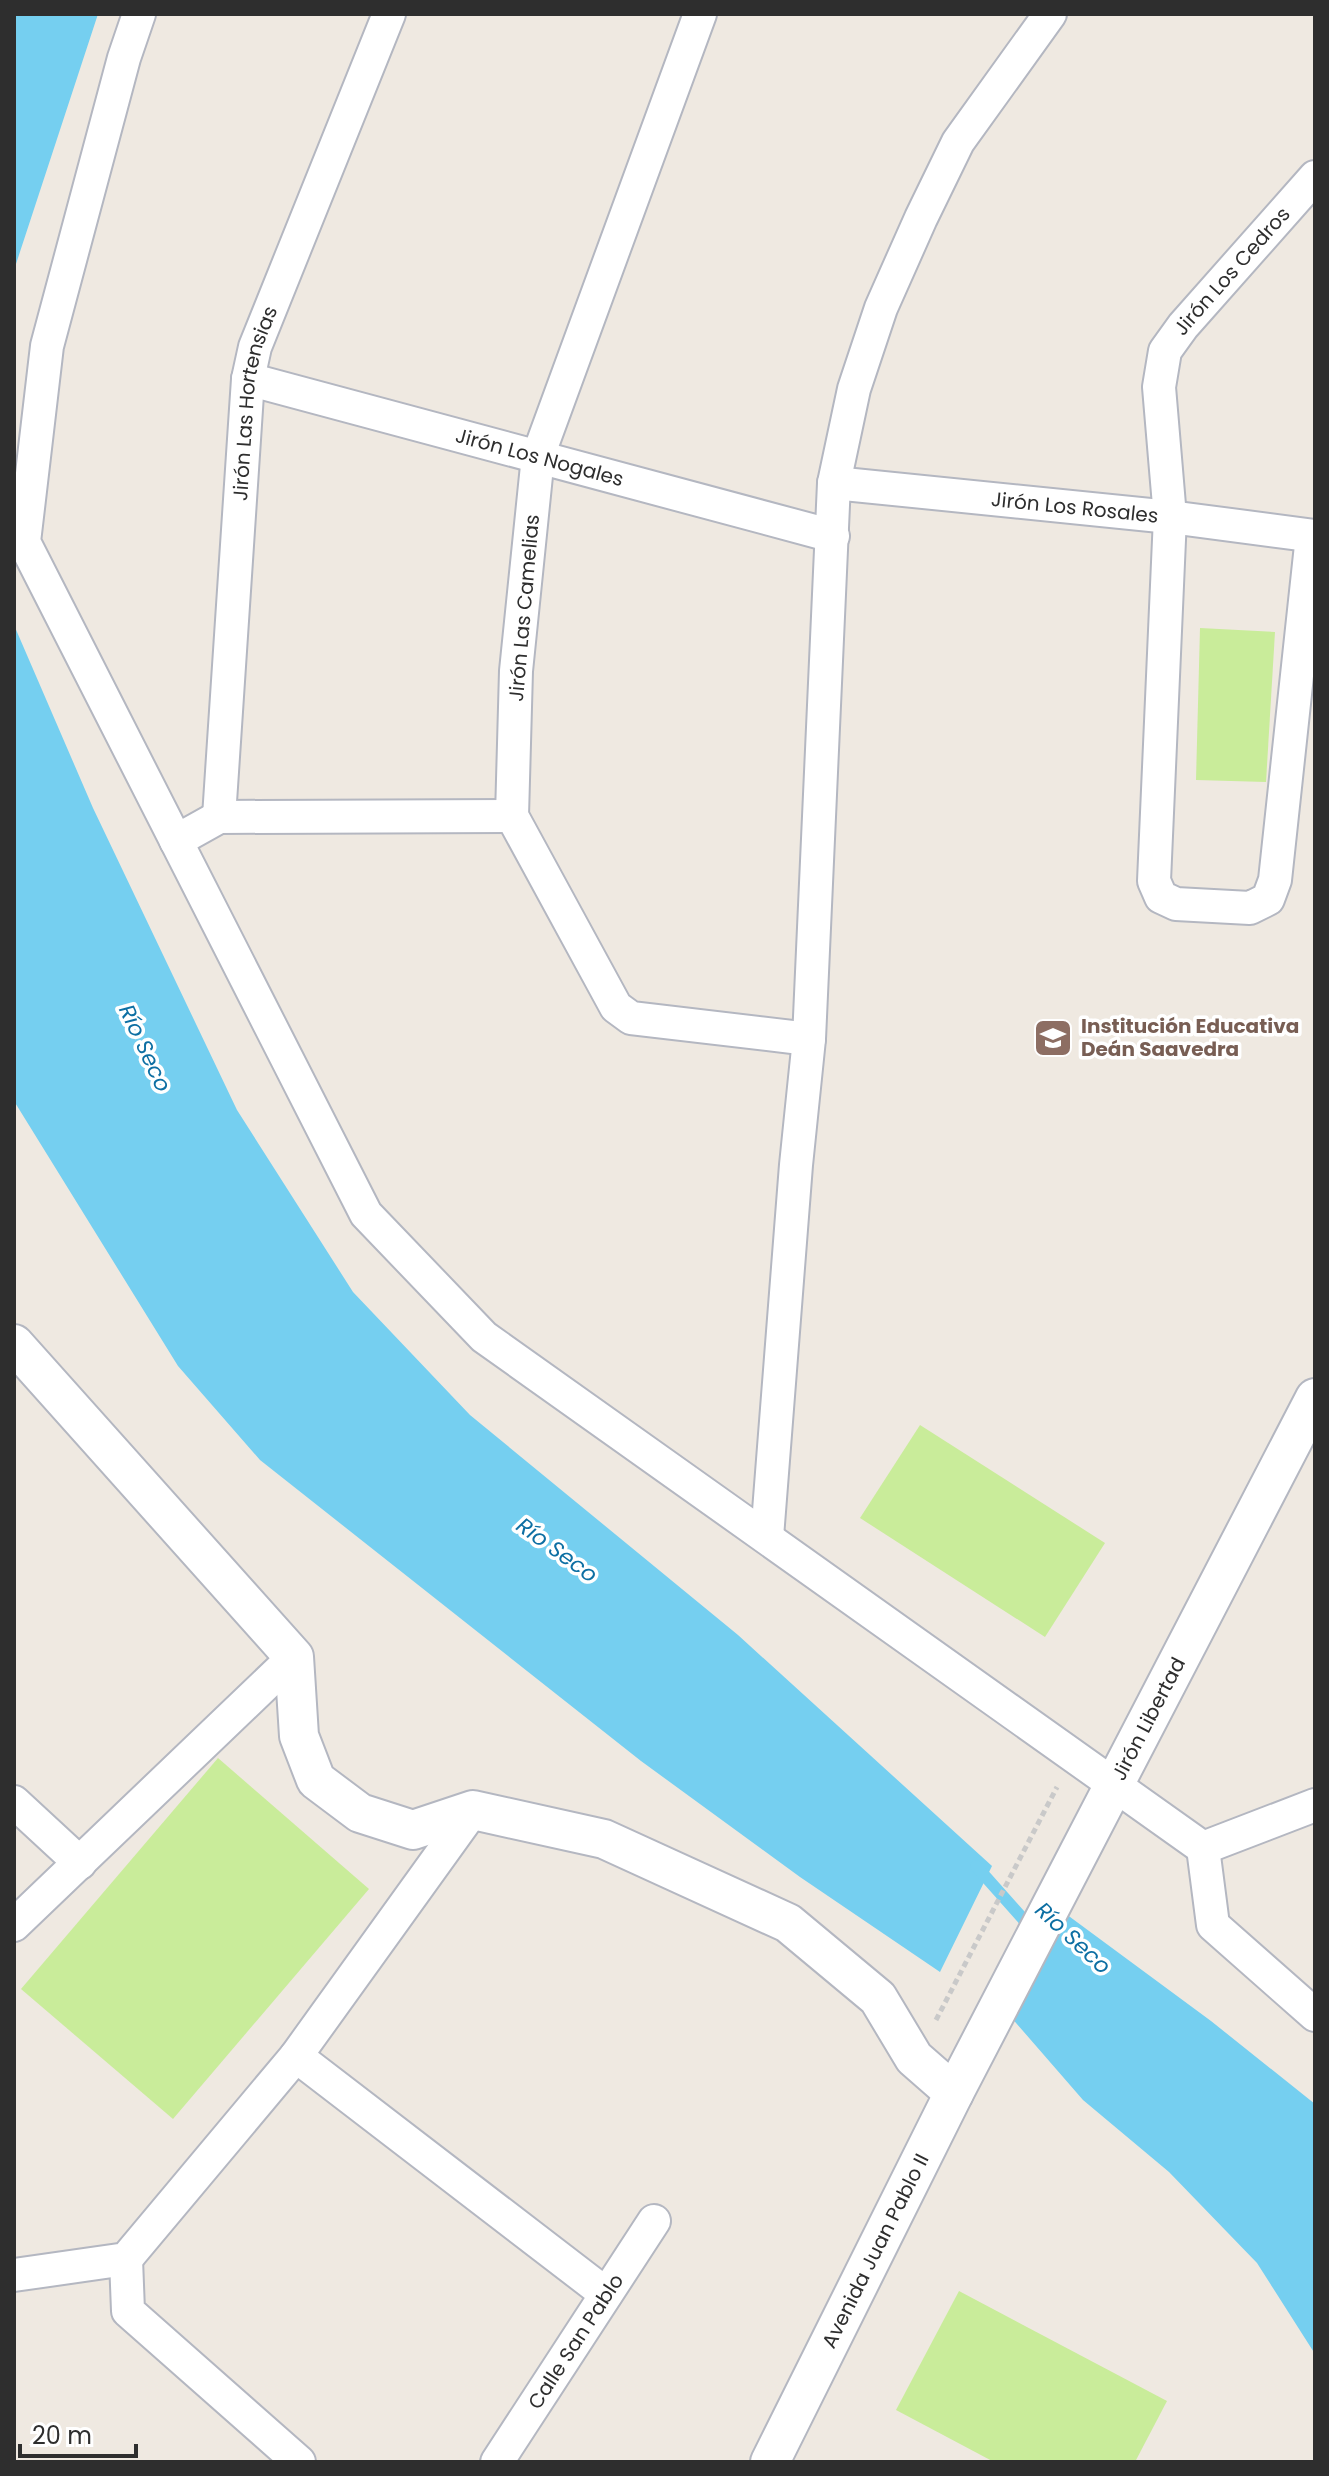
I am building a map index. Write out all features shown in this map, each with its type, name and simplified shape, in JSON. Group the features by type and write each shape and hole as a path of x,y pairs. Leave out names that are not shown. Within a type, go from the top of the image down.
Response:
{"street":[{"path":"139,14 124,58 47,346 24,542 366,1214 484,1337 1203,1848 1213,1925 1315,2015"},
{"name":"Jirón Las Hortensias","path":"219,817 248,379 255,347 389,14"},
{"name":"Jirón Las Camelias","path":"512,816 516,671 538,456 700,14"},
{"path":"767,1537 809,1039 834,483 854,389 881,308 921,218 958,142 1050,14"},
{"name":"Jirón Los Cedros","path":"1314,536 1275,880 1268,899 1250,908 1176,904 1161,897 1154,881 1170,517 1159,387 1165,351 1183,326 1315,177"},
{"name":"Jirón Los Nogales","path":"248,379 833,536"},
{"name":"Jirón Los Rosales","path":"834,483 1170,517 1314,536"},
{"path":"176,841 219,817 512,816 616,1007 631,1018 809,1039"},
{"path":"14,1344 294,1657 299,1736 316,1780 360,1813 413,1830 473,1810 604,1839 788,1923 878,1998 914,2058 954,2093"},
{"name":"Jirón Libertad","path":"982,2040 1315,1398"},
{"path":"14,1925 294,1657"},
{"path":"14,1802 80,1863"},
{"path":"1203,1848 1315,1805"},
{"path":"14,2275 126,2259 296,2056 473,1810"},
{"name":"Avenida Juan Pablo II","path":"770,2462 982,2040"},
{"path":"296,2056 606,2294"},
{"name":"Calle San Pablo","path":"497,2462 654,2221"},
{"path":"126,2259 128,2311 299,2462"}],"path":[{"path":"949,1997 1058,1786"}],"green space":[{"path":"1200,628 1275,632 1266,782 1196,780"},
{"path":"920,1425 1105,1543 1045,1637 860,1518"},
{"path":"218,1758 369,1889 173,2119 21,1989"},
{"path":"959,2291 1167,2401 1135,2462 994,2462 896,2410"}],"water":[{"path":"14,14 98,14 16,264 14,282"},
{"path":"14,625 93,808 237,1110 353,1292 470,1415 738,1635 992,1866 940,1972 800,1877 641,1761 260,1460 178,1366 14,1101"},
{"path":"1066,1914 1211,2021 1315,2104 1315,2354 1257,2263 1169,2172 1083,2100 1010,2016"}],"waterway":[{"name":"Río Seco","path":"976,1866 1033,1930"}],"place":[{"name":"Institución Educativa Deán Saavedra","path":"1053,1038"}]}
